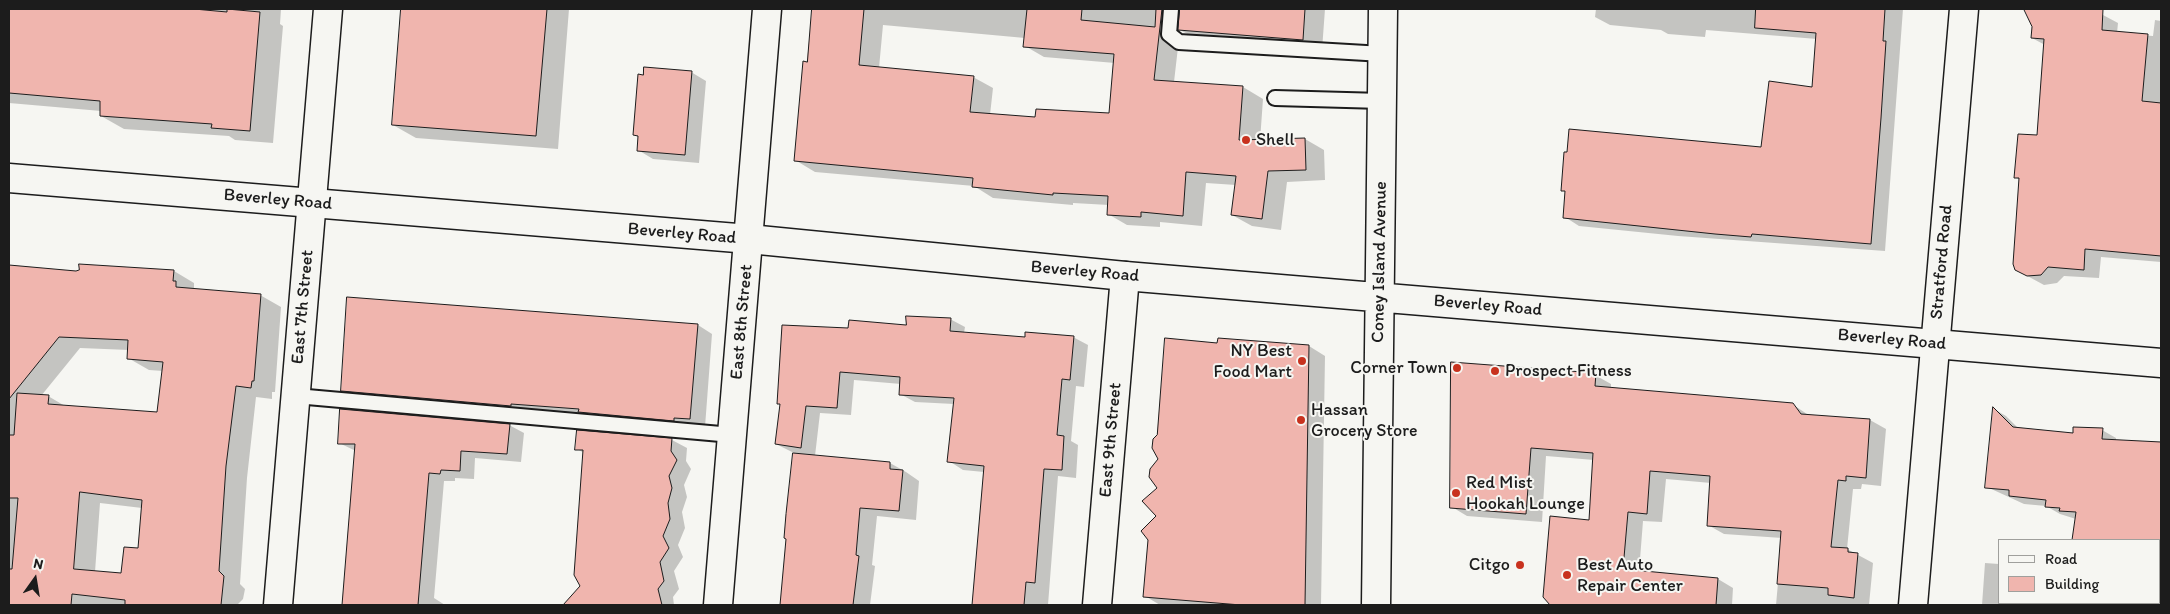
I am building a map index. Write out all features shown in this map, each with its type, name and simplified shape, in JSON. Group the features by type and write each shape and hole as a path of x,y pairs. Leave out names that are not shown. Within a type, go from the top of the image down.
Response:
{"street":[{"name":"East 7th Street","path":"278,605 328,9"},
{"name":"East 8th Street","path":"718,605 768,9"},
{"name":"Coney Island Avenue","path":"1376,605 1383,9"},
{"name":"Stratford Road","path":"1913,605 1964,9"},
{"name":"Beverley Road","path":"9,178 748,239 1125,276 2161,363"},
{"name":"East 9th Street","path":"1098,605 1125,276"}],"lane":[{"path":"1171,9 1169,34 1179,42 1383,54"},
{"path":"1275,98 1382,101"},
{"path":"296,396 732,435"}],"building":[{"path":"9,9 194,9 227,12 227,9 260,12 250,131 211,128 212,124 100,116 100,101 9,93"},
{"path":"401,9 547,9 536,136 392,125"},
{"path":"812,9 864,9 859,65 974,76 970,112 1035,117 1036,109 1109,113 1114,54 1023,47 1027,9 1082,9 1081,20 1155,27 1156,9 1162,9 1154,80 1243,86 1239,140 1305,138 1306,170 1268,171 1262,219 1231,215 1236,176 1186,172 1183,216 1141,212 1141,217 1107,215 1108,196 1053,193 1053,195 972,187 973,178 794,161 803,61 807,62"},
{"path":"1180,9 1305,9 1303,40 1178,30"},
{"path":"1756,9 1885,9 1883,41 1886,41 1871,244 1752,234 1751,237 1715,234 1563,218 1565,191 1561,191 1564,152 1567,152 1569,129 1761,147 1769,81 1812,87 1816,33 1755,28"},
{"path":"2024,9 2103,9 2102,30 2148,34 2142,101 2161,103 2161,256 2085,249 2084,270 2048,267 2041,275 2027,276 2015,270 2013,264 2019,178 2014,178 2018,134 2037,135 2044,39 2031,38 2032,27"},
{"path":"644,67 692,71 685,155 637,151 638,136 633,135 638,74 643,75"},
{"path":"79,264 174,270 173,281 176,281 176,287 261,294 254,381 252,381 251,388 236,386 226,466 219,571 224,576 221,605 125,605 125,600 72,594 71,605 9,605 9,569 12,569 18,498 9,498 9,435 14,435 17,393 49,395 48,404 157,412 163,362 127,359 128,340 59,337 9,399 9,265 79,270","holes":["80,492 142,500 138,548 124,547 121,573 74,569"]},
{"path":"347,297 698,324 690,419 674,418 674,421 578,412 579,409 511,404 511,406 341,391"},
{"path":"906,316 951,318 950,331 1025,337 1025,332 1074,336 1070,380 1062,379 1057,435 1064,436 1062,470 1044,469 1035,583 1026,582 1024,605 972,605 984,466 947,462 954,398 899,395 900,377 840,372 837,408 806,406 801,448 775,444 780,404 777,404 782,325 848,328 849,320 906,325"},
{"path":"1165,338 1217,343 1218,338 1309,345 1305,605 1241,605 1143,597 1148,540 1141,531 1156,516 1142,501 1157,488 1149,477 1150,469 1158,459 1152,448 1153,439 1157,435"},
{"path":"1451,362 1596,373 1595,386 1793,403 1801,414 1870,419 1866,478 1846,476 1846,481 1838,480 1831,547 1848,548 1848,552 1858,553 1854,598 1828,595 1828,588 1777,584 1781,531 1707,526 1710,476 1650,471 1647,514 1628,512 1623,569 1718,578 1716,605 1550,605 1543,597 1550,516 1589,520 1593,453 1531,448 1526,514 1450,508"},
{"path":"1993,407 2013,427 2073,433 2073,427 2103,428 2102,439 2161,442 2161,540 2072,539 2076,512 2059,511 2060,508 2045,507 2046,500 2009,496 2009,490 1985,488"},
{"path":"340,409 510,424 507,454 461,451 460,471 441,470 440,474 429,473 418,605 342,605 355,444 338,444"},
{"path":"577,430 672,438 671,451 677,460 669,476 672,488 668,503 670,519 663,536 669,548 660,562 664,581 658,589 662,605 563,605 580,586 574,575 583,450 575,450"},
{"path":"793,453 890,462 890,469 903,470 899,511 860,508 856,555 859,556 853,605 780,605 786,539 784,538 786,514"}],"place":[{"name":"Shell","path":"1246,140"},
{"name":"NY Best Food Mart","path":"1302,361"},
{"name":"Corner Town","path":"1457,368"},
{"name":"Prospect Fitness","path":"1495,371"},
{"name":"Hassan Grocery Store","path":"1301,420"},
{"name":"Red Mist Hookah Lounge","path":"1456,493"},
{"name":"Citgo","path":"1520,565"},
{"name":"Best Auto Repair Center","path":"1567,575"}]}
